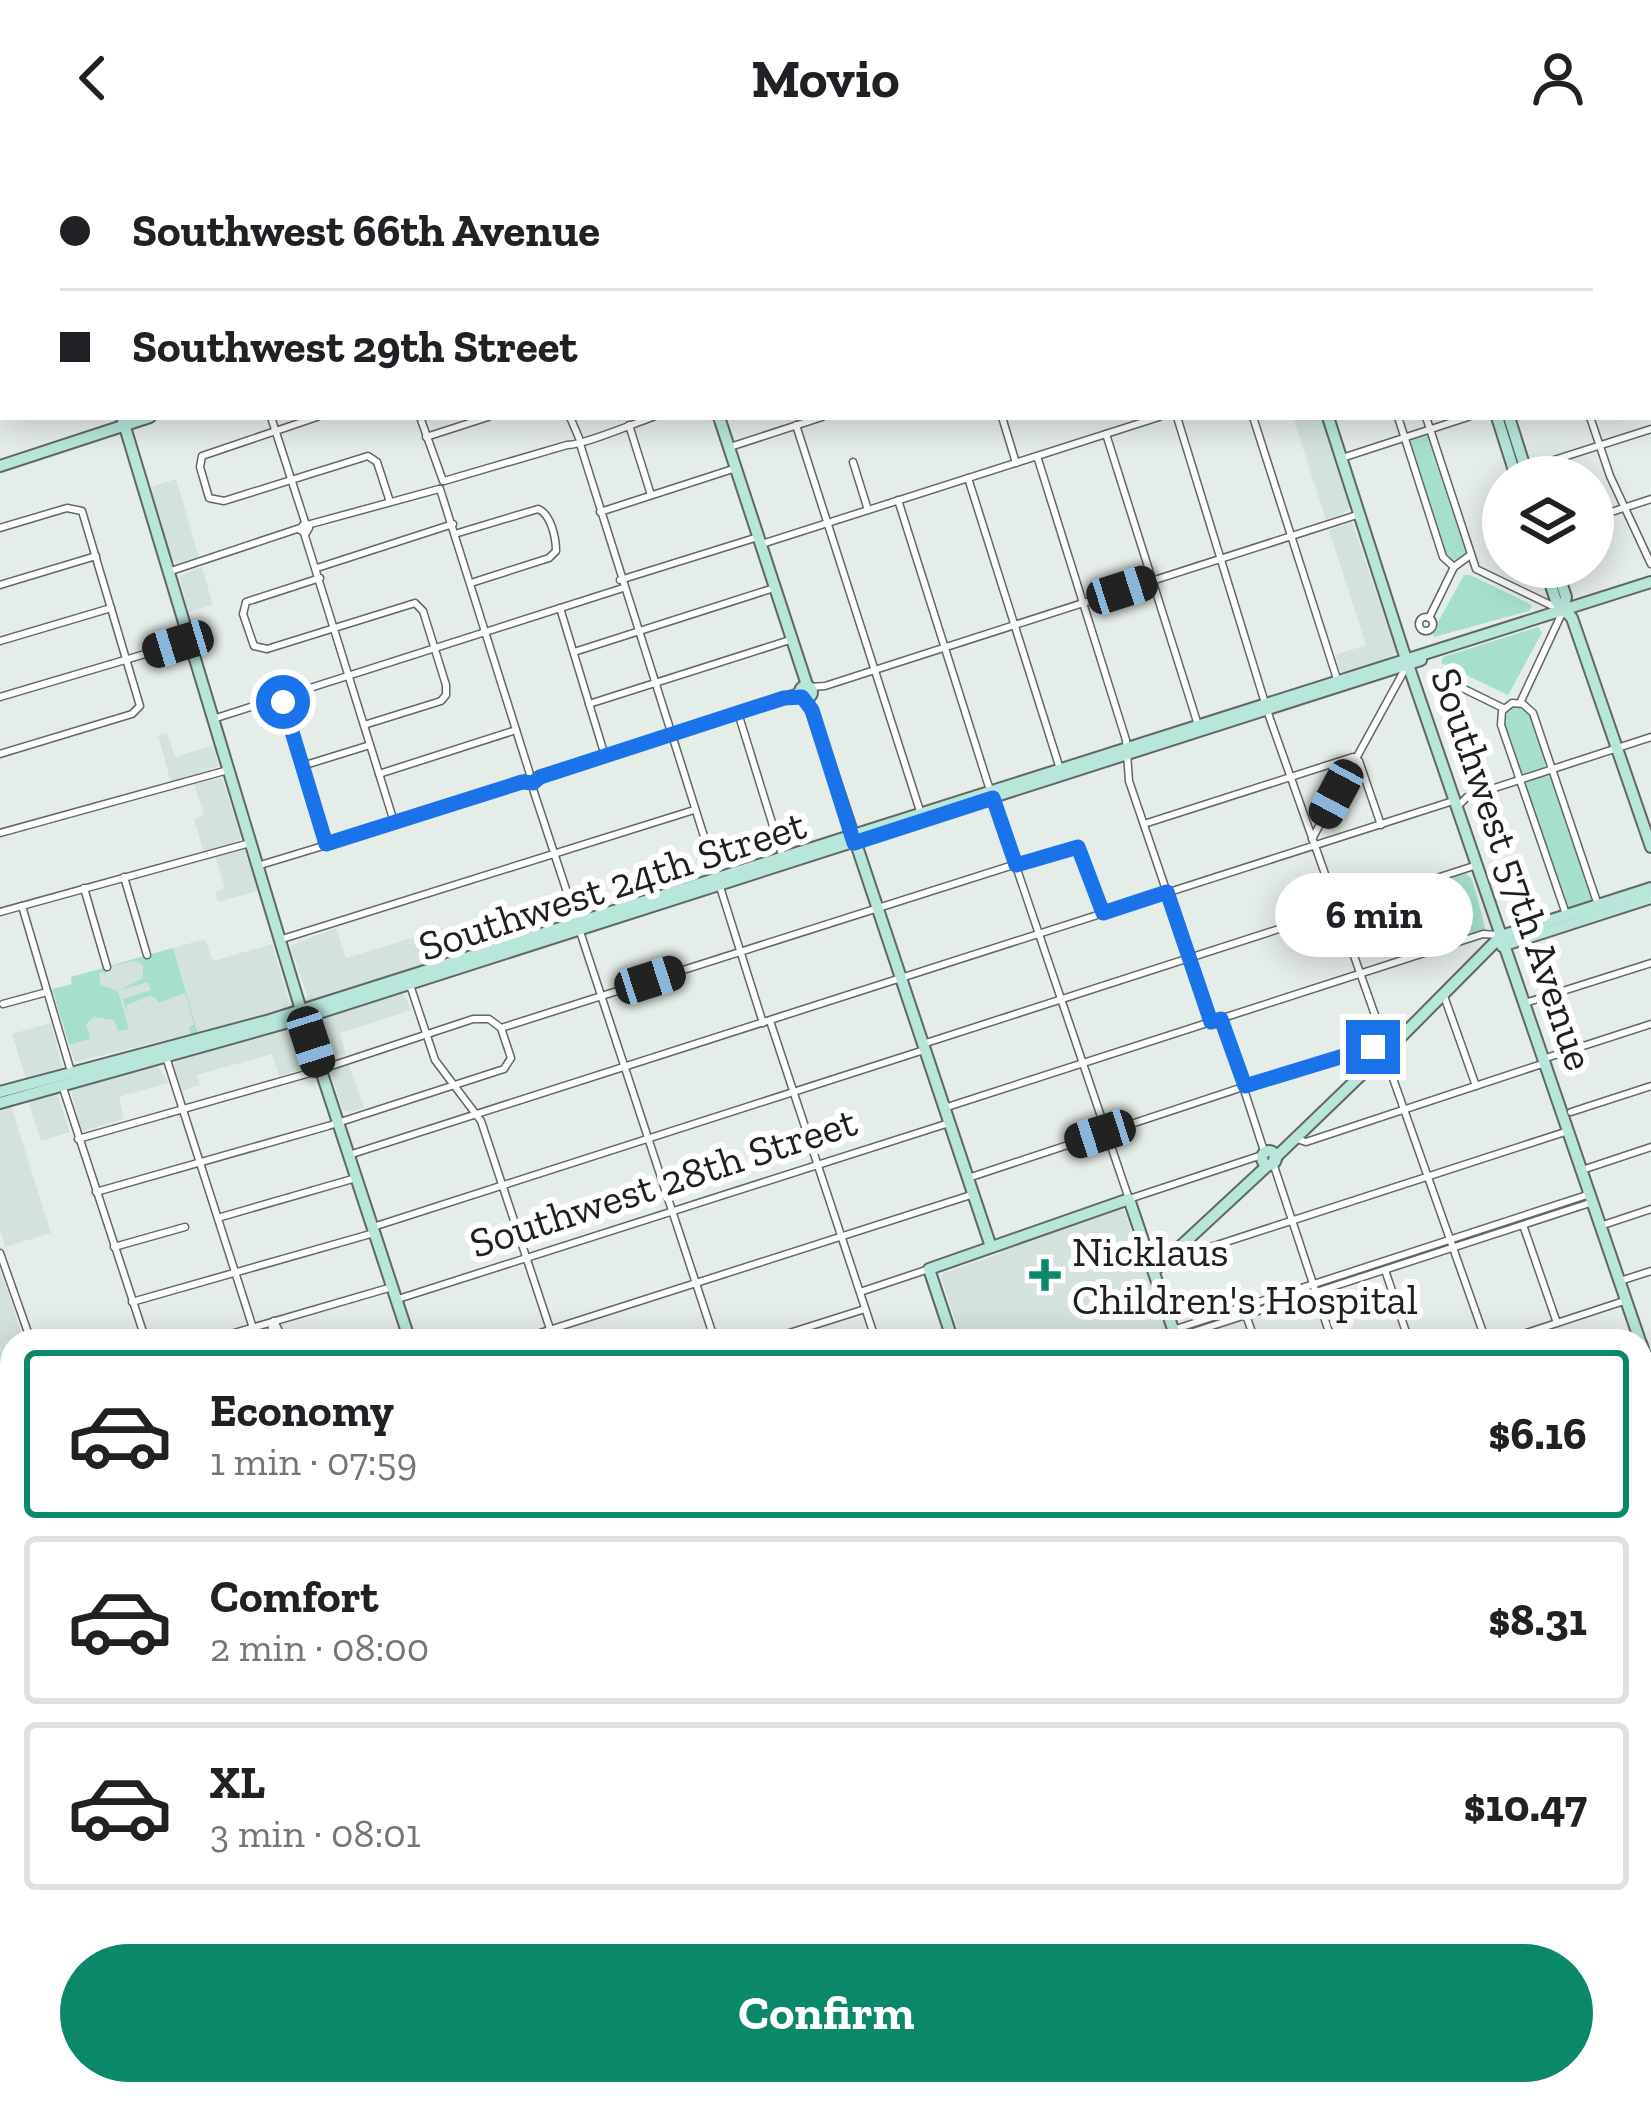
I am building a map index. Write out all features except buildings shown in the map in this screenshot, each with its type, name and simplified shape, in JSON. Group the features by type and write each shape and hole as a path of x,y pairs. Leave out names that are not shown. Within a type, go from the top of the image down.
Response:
{"main road":[{"path":"721,420 852,839 992,1247"},
{"name":"Southwest 57th Avenue","path":"1329,420 1407,662 1458,799 1636,1329"},
{"path":"1498,420 1513,456"},
{"path":"1510,420 1517,456"},
{"path":"0,466 123,421 302,1014 406,1329"},
{"name":"Southwest 24th Street","path":"0,1103 67,1079 233,1035 439,971 1651,582"},
{"path":"1554,588 1563,611 1572,618 1651,847"},
{"path":"1562,588 1563,611"},
{"name":"Southwest 24th Street","path":"1338,684 1389,679 1407,662"},
{"path":"1154,1271 1483,954 1503,940 1651,888"},
{"path":"1600,909 1651,898"},
{"name":"Southwest 24th Street","path":"0,1092 67,1079"},
{"path":"949,1329 929,1269 1129,1199 1173,1329"}],"street":[{"path":"272,420 394,823"},
{"path":"308,420 208,453 200,459 207,494 214,502 364,456 372,457 389,502"},
{"path":"421,420 577,927 712,1329"},
{"path":"426,437 479,420"},
{"path":"571,420 738,951 794,1093 872,1329"},
{"path":"168,572 644,420"},
{"path":"730,447 812,420"},
{"path":"1003,420 1016,463"},
{"path":"213,719 622,584 1150,420"},
{"path":"1178,420 1290,776 1482,1329"},
{"path":"1254,420 1338,684"},
{"path":"1399,420 1443,557 1454,567"},
{"path":"1427,420 1474,566 1563,611 1520,703 1504,708 1452,683"},
{"path":"1342,458 1459,420"},
{"path":"1591,420 1651,564"},
{"path":"629,425 651,495"},
{"path":"796,425 922,816"},
{"path":"1571,456 1651,429"},
{"path":"1106,434 1199,728"},
{"path":"1037,456 1126,752 1127,775 1211,1022"},
{"path":"853,462 868,510"},
{"path":"600,512 736,468"},
{"path":"968,478 1061,772"},
{"path":"898,500 1129,1199 1651,1024"},
{"path":"1614,511 1651,500"},
{"path":"0,526 78,508 140,704 138,711 0,754"},
{"path":"456,534 542,510 556,544 555,553 471,583"},
{"path":"257,866 1360,514"},
{"path":"317,568 453,524"},
{"path":"1430,618 1454,567 1466,562 1470,552"},
{"path":"0,585 96,556"},
{"path":"320,578 245,604 252,644 258,649 404,604 418,604 434,649 446,695 438,702 364,725"},
{"path":"574,652 774,588"},
{"path":"0,641 111,608"},
{"path":"560,608 605,756"},
{"path":"0,698 189,640"},
{"path":"590,704 790,640"},
{"path":"1313,842 1389,679 1415,683"},
{"path":"281,698 326,844"},
{"path":"1520,703 1533,712 1600,909"},
{"path":"1504,708 1501,725 1568,920"},
{"path":"738,713 784,861"},
{"path":"379,774 517,730"},
{"path":"348,1156 1651,737"},
{"path":"302,766 370,745"},
{"path":"1144,824 1356,757"},
{"path":"1356,757 1381,825"},
{"path":"0,833 228,770"},
{"path":"279,940 694,810"},
{"path":"0,912 250,843"},
{"path":"501,1028 1078,847 1103,913"},
{"path":"132,1302 373,1230 1477,865"},
{"path":"124,877 147,955"},
{"path":"84,888 106,967"},
{"path":"22,906 47,992 78,1139 141,1329"},
{"path":"944,1108 1483,934 1503,940"},
{"path":"430,942 439,971"},
{"path":"1525,1004 1651,963"},
{"path":"408,980 435,1060 477,1114 550,1329"},
{"path":"3,1004 47,992"},
{"path":"1442,994 1476,1086"},
{"path":"78,1139 481,1018 501,1028 509,1065 337,1123 96,1192"},
{"path":"1221,1019 1328,1329"},
{"path":"968,1178 1245,1086 1383,1047"},
{"path":"165,1052 254,1328"},
{"path":"1571,1112 1651,1086"},
{"name":"Southwest 28th Street","path":"250,1329 526,1258 949,1123"},
{"path":"1175,1253 1183,1256 1568,1131"},
{"path":"1582,1170 1651,1148"},
{"path":"220,1217 356,1178"},
{"path":"553,1329 974,1194"},
{"path":"1203,1329 1314,1288 1385,1270 1452,1243 1523,1225 1591,1198"},
{"path":"1179,1329 1591,1198"},
{"path":"1601,1226 1651,1210"},
{"path":"1523,1225 1557,1323"},
{"path":"114,1247 185,1227"},
{"path":"0,1253 27,1329"},
{"path":"860,1292 929,1269"},
{"path":"1385,1270 1405,1329"},
{"path":"1620,1281 1651,1271"},
{"path":"1539,1329 1627,1301"},
{"path":"802,1329 866,1309"},
{"path":"1246,1315 1251,1329"},
{"path":"271,1329 274,1322"},
{"path":"274,1322 278,1329"}],"shaded area":[{"path":"1294,420 1322,420 1350,506 1326,520"},
{"path":"176,479 199,557 178,564 172,560 151,487"},
{"path":"1352,522 1396,651 1393,657 1346,673 1340,671 1335,655 1366,645 1329,530"},
{"path":"202,567 213,605 188,612 179,576"},
{"path":"167,733 175,757 214,745 218,766 171,783 158,735"},
{"path":"222,778 241,837 231,846 204,853 194,819 204,815 194,784"},
{"path":"244,849 258,891 218,902 215,892 225,888 215,855"},
{"path":"336,928 346,958 445,928 454,957 309,1000 290,946"},
{"path":"205,939 213,961 272,944 289,1001 284,1011 75,1062 52,989 72,984 71,977"},
{"path":"402,991 412,1010 340,1033 346,1054 325,1058 315,1029 320,1018"},
{"path":"51,1023 62,1067 26,1079 12,1034"},
{"path":"289,1028 299,1033 309,1064 306,1068 279,1076 272,1054 197,1075 200,1085 182,1091 174,1065 178,1057"},
{"path":"349,1064 364,1108 348,1112 342,1109 331,1075"},
{"path":"158,1066 168,1083 119,1097 124,1119 82,1131 70,1089"},
{"path":"57,1094 70,1132 41,1141 28,1101"},
{"path":"11,1106 51,1233 5,1247 0,1229 0,1109"},
{"name":"Nicklaus Children's Hospital","path":"1117,1207 1124,1210 1166,1329 958,1329 941,1277 999,1254 1003,1246"},
{"path":"0,1268 20,1329 0,1329"}],"green space":[{"path":"1430,435 1467,550 1466,557 1455,564 1446,558 1409,441"},
{"path":"1464,575 1482,581 1482,588 1497,588 1532,605 1529,611 1434,637"},
{"path":"1538,627 1542,633 1508,695 1441,663 1443,657"},
{"path":"1511,706 1533,721 1544,752 1544,770 1521,774 1505,731"},
{"path":"1545,774 1553,779 1594,902 1569,911 1524,784"},
{"path":"1465,873 1472,879 1486,931 1428,950 1409,890"},
{"path":"173,948 198,1034 191,1035 189,1027 194,1024 185,993 158,1003 149,996 127,1005 126,1011 123,999 151,990 148,982 120,990 143,978 143,965 134,961 109,966"},
{"path":"104,968 109,982 104,972 99,973 101,985 118,991 129,1029 118,1031 114,1020 94,1017 86,1024 90,1039 69,1045 52,989 72,984 71,977"}],"place":[{"name":"Nicklaus Children's Hospital","path":"1045,1275"}],"route":[{"path":"283,702 326,844 522,782 533,783 784,698 802,697 812,710 854,843 993,798 1016,865 1078,847 1103,913 1167,892 1211,1022 1221,1019 1245,1086 1373,1047"}]}
